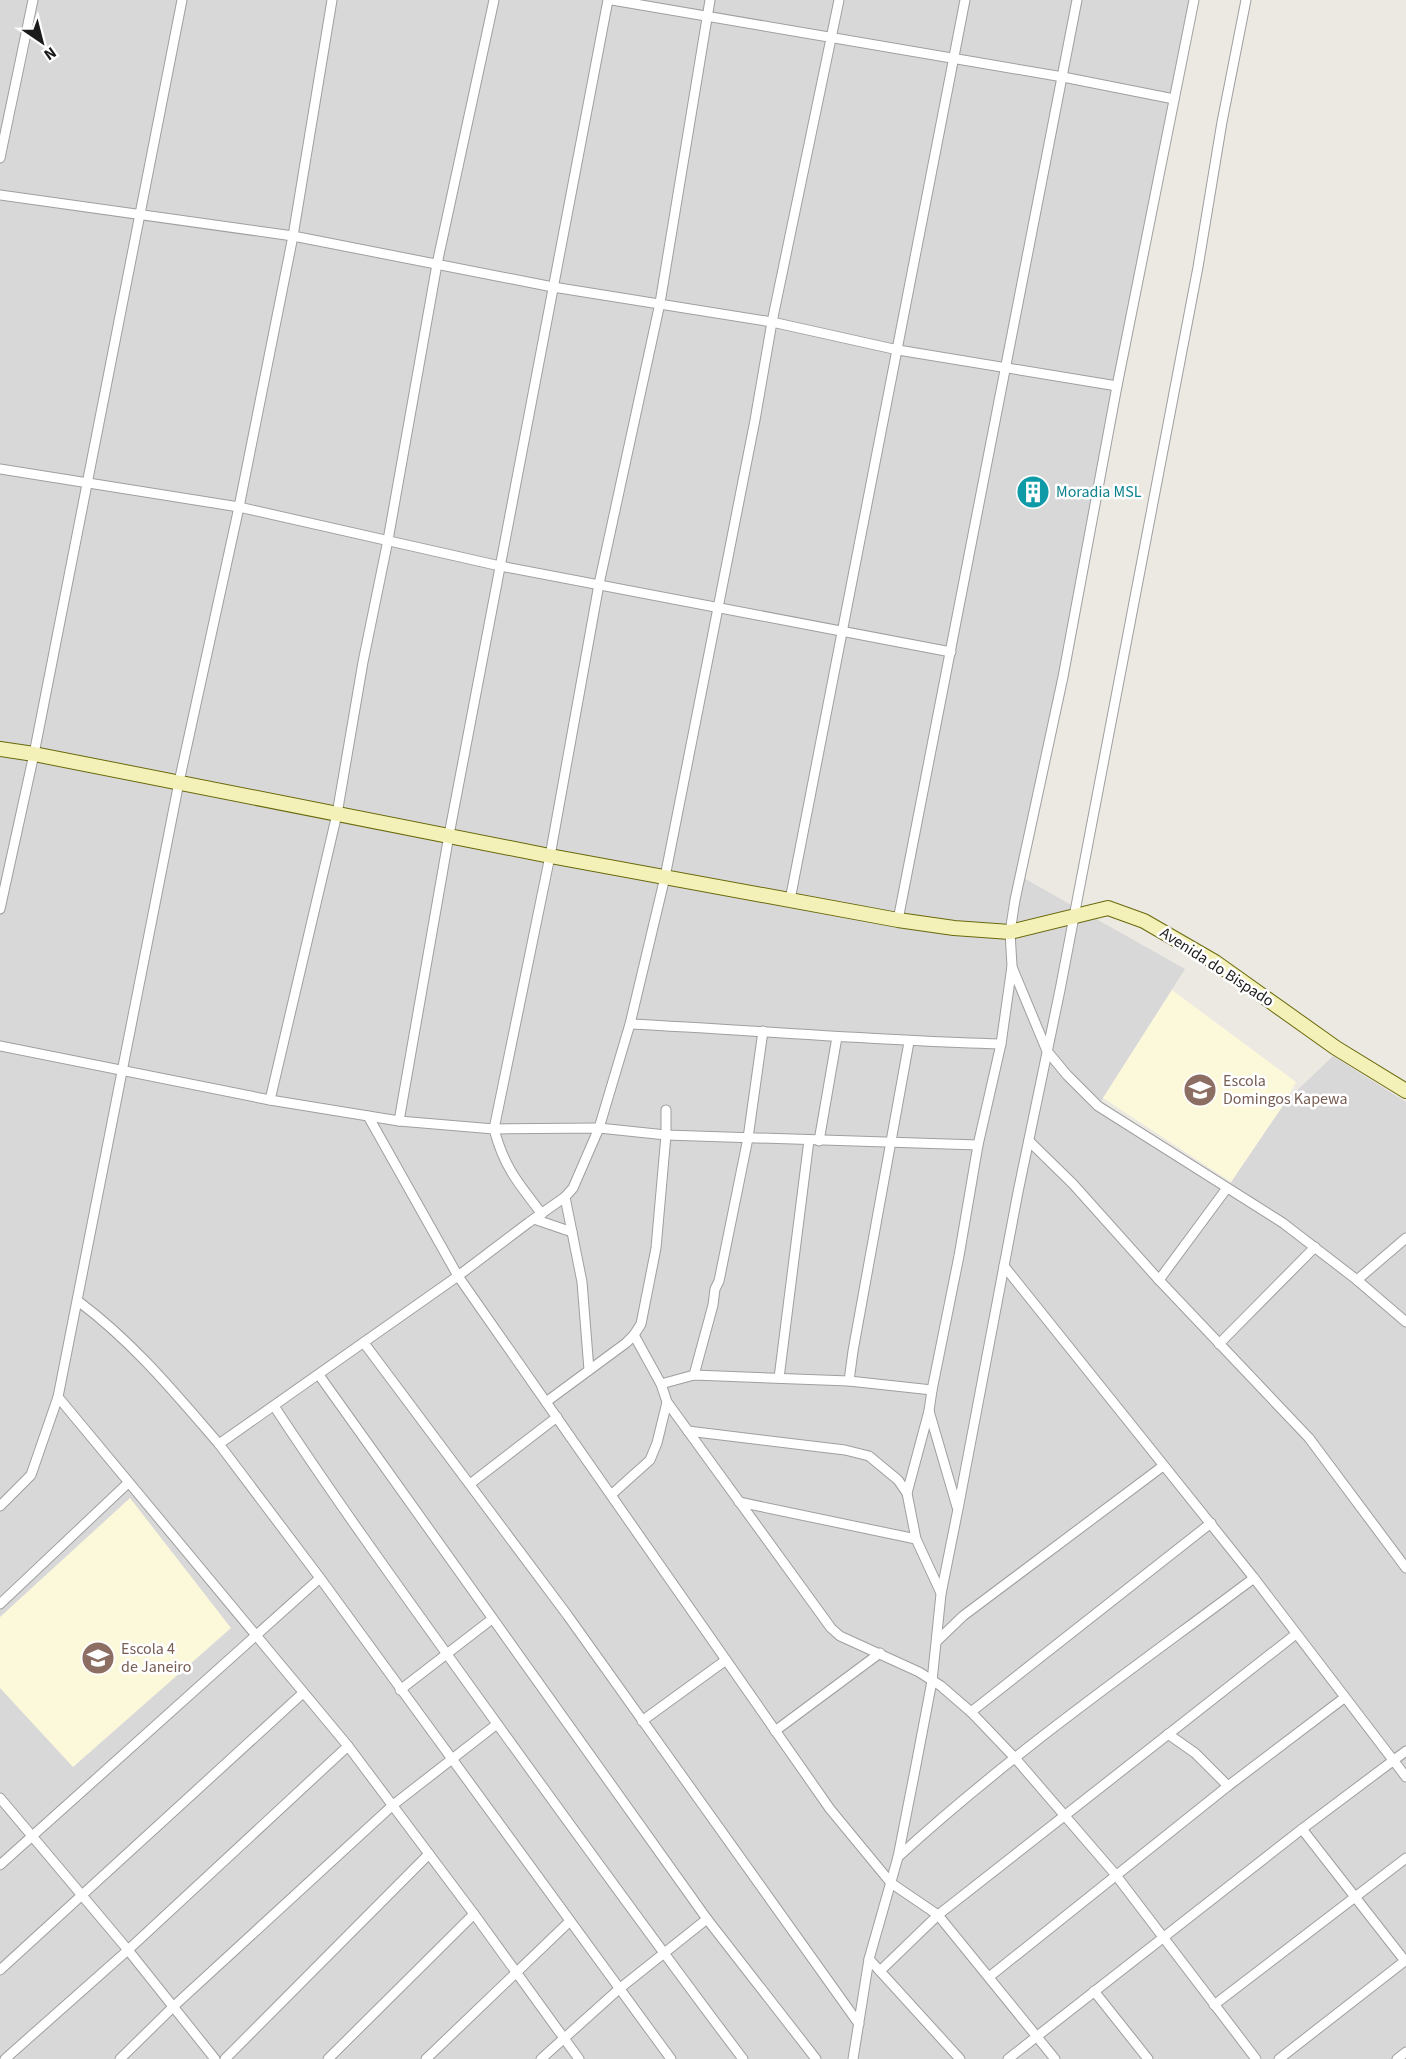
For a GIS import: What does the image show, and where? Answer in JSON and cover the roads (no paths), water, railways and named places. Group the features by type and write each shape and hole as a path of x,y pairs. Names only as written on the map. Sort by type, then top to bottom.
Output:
{"main road":[{"name":"Avenida do Bispado","path":"0,749 550,856 898,920 954,928 1010,932 1108,909 1144,921 1215,962 1336,1048 1406,1091"}],"street":[{"path":"0,158 33,0"},
{"path":"0,909 34,754 182,0"},
{"path":"0,1506 31,1475 58,1397 178,782 239,507 293,236 332,0"},
{"path":"270,1100 337,814 437,264 494,0"},
{"path":"399,1121 449,835 608,0"},
{"path":"612,0 1064,76 1174,99"},
{"path":"572,1232 538,1216 500,1154 494,1130 550,856 599,584 660,303 710,0"},
{"path":"219,1444 458,1276 565,1197 573,1188 599,1128 630,1024 665,877 772,322 839,0"},
{"path":"790,900 965,0"},
{"path":"898,920 1077,0"},
{"path":"907,1493 929,1411 978,1145 1001,1044 1012,966 1010,932 1015,900 1063,676 1117,386 1194,0"},
{"path":"853,2059 869,1959 898,1857 932,1681 941,1594 1074,916 1198,267 1222,122 1246,0"},
{"path":"0,195 293,236 553,287 772,322 898,350 1117,386"},
{"path":"0,469 239,507 500,566 951,652"},
{"path":"1012,966 1047,1051 1067,1076 1098,1106 1283,1223 1357,1280 1406,1322"},
{"path":"630,1024 909,1042 1001,1044"},
{"path":"694,1375 713,1305 715,1288 719,1281 748,1138 763,1031"},
{"path":"779,1377 814,1140 837,1037"},
{"path":"849,1382 909,1042"},
{"path":"0,1046 270,1100 399,1121 494,1130 599,1128 666,1135 978,1145"},
{"path":"546,1402 634,1335 641,1324 656,1248 666,1135 666,1110"},
{"path":"368,1116 458,1276 830,1809 891,1883 938,1915 1055,2059"},
{"path":"1029,1141 1309,1438 1406,1568"},
{"path":"1159,1280 1227,1188"},
{"path":"565,1197 584,1298 590,1370"},
{"path":"1357,1280 1406,1238"},
{"path":"1219,1344 1314,1247"},
{"path":"1004,1266 1211,1523 1406,1777"},
{"path":"78,1301 109,1324 151,1365 219,1444 320,1578 671,2059"},
{"path":"634,1335 661,1384 667,1402 831,1628 840,1636 919,1672 970,1712 1015,1758 1115,1875 1256,2059"},
{"path":"364,1343 568,1616 859,2025"},
{"path":"319,1375 707,1919 816,2059"},
{"path":"661,1384 694,1375 779,1377 932,1390"},
{"path":"58,1397 348,1746 579,2059"},
{"path":"611,1495 650,1460 657,1443 667,1402"},
{"path":"274,1406 313,1465 497,1724 663,1954 743,2059"},
{"path":"929,1411 958,1509"},
{"path":"470,1484 557,1417"},
{"path":"688,1431 845,1450 869,1456 898,1480 907,1493 916,1539 941,1594"},
{"path":"937,1641 963,1616 1163,1466"},
{"path":"0,1604 128,1483"},
{"path":"740,1502 916,1539"},
{"path":"970,1712 1211,1523"},
{"path":"0,1865 320,1578"},
{"path":"898,1857 1015,1758 1254,1578"},
{"path":"400,1690 492,1619"},
{"path":"880,1971 938,1915 1296,1634"},
{"path":"775,1731 880,1653"},
{"path":"642,1720 726,1660"},
{"path":"0,1970 303,1693"},
{"path":"989,1977 1228,1786 1344,1698"},
{"path":"120,2059 174,2006 393,1805 497,1724"},
{"path":"1168,1734 1195,1753 1228,1786"},
{"path":"5,2059 128,1950 348,1746"},
{"path":"1008,2059 1302,1829 1406,1751"},
{"path":"0,1798 33,1834 215,2059"},
{"path":"1279,2059 1406,1961 1302,1829"},
{"path":"225,2059 429,1854"},
{"path":"1214,2005 1406,1858"},
{"path":"328,2059 474,1914"},
{"path":"541,2059 619,1989 707,1919"},
{"path":"426,2059 570,1921"},
{"path":"869,1959 960,2059"},
{"path":"1094,1991 1148,2059"},
{"path":"1397,2059 1406,2052"}],"place":[{"name":"Moradia MSL","path":"1033,492"},
{"name":"Escola Domingos Kapewa","path":"1200,1090"},
{"name":"Escola 4 de Janeiro","path":"98,1658"}]}
